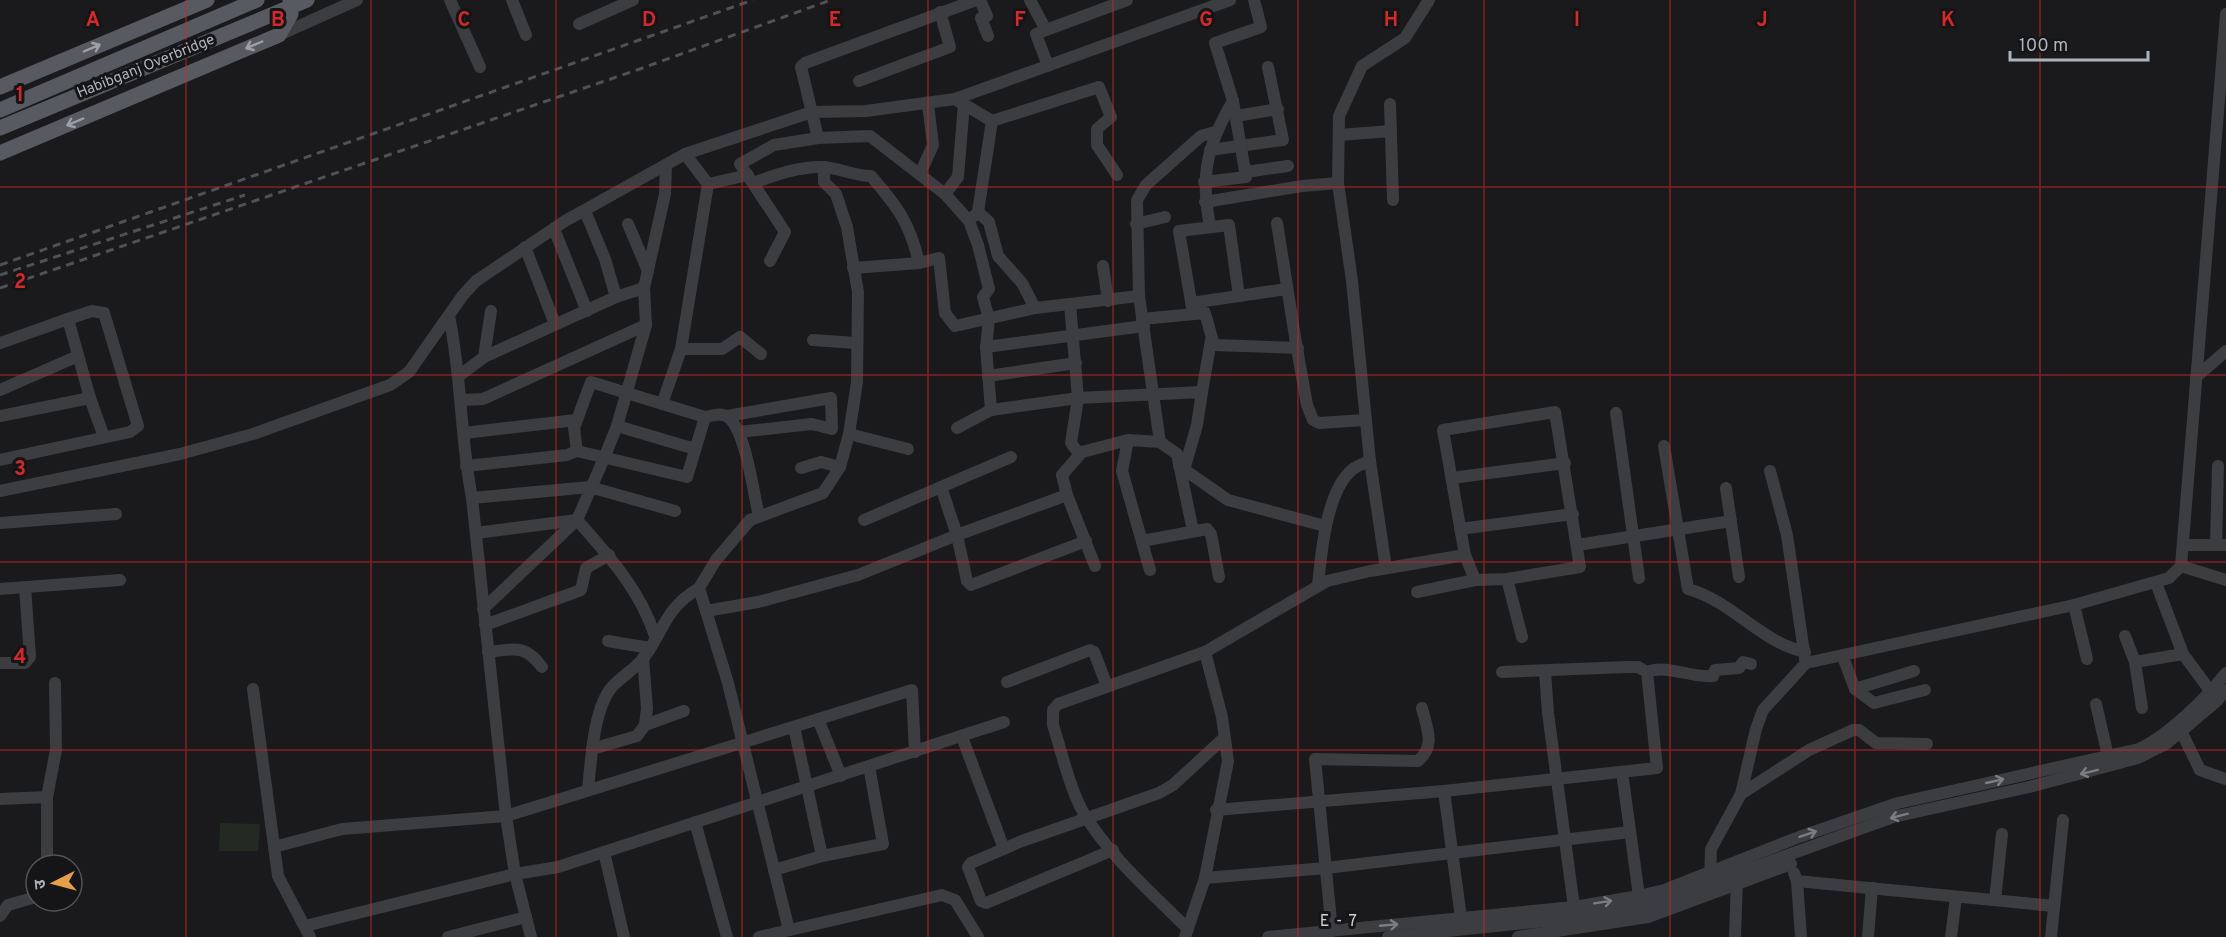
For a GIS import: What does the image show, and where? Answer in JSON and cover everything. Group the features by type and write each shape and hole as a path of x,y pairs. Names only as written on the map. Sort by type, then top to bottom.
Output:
{"main road":[{"path":"0,87 207,0"},
{"name":"Habibganj Overbridge","path":"0,110 257,0"},
{"name":"Habibganj Overbridge","path":"0,128 148,67 291,3 307,0"},
{"path":"0,153 279,35 287,23 291,3"}],"street":[{"path":"170,15 194,0"},
{"path":"279,35 357,0"},
{"path":"450,0 480,67"},
{"path":"512,0 526,35"},
{"path":"579,24 633,0"},
{"path":"818,138 801,67 805,63 978,0 987,16 981,18 988,36"},
{"path":"1030,0 1046,30"},
{"path":"1048,66 1036,34 1127,0"},
{"path":"0,491 158,460 253,434 390,385 409,372 463,295 476,281 585,210 685,154 812,112 866,111 960,101 1048,66 1230,0"},
{"path":"1204,182 1246,177 1233,101 1215,43 1261,27 1254,0"},
{"path":"1386,568 1370,461 1352,282 1338,183 1339,116 1362,66 1405,38 1429,0"},
{"path":"859,81 950,47 940,12"},
{"path":"1664,446 1688,589 1701,592 1725,606 1762,634 1805,658 1843,657 2074,605 2156,583 2173,576 2181,566 2185,545 2196,377 2226,14"},
{"path":"1210,150 1283,140 1268,67"},
{"path":"960,101 992,121 1099,87 1111,117 1097,129 1097,145 1117,175"},
{"path":"945,194 958,177 960,101"},
{"path":"1210,226 1204,182 1215,132 1233,101"},
{"path":"920,174 933,145 928,104"},
{"path":"1390,104 1393,200"},
{"path":"1236,116 1278,109"},
{"path":"969,221 978,212 992,121"},
{"path":"1339,135 1391,131"},
{"path":"1160,442 1139,296 1137,200 1146,185 1201,136 1215,132"},
{"path":"770,261 786,232 740,164 774,145 818,138 870,136 945,194 969,221 978,245 989,289 984,297 989,319 986,347 991,410"},
{"path":"662,404 681,349 708,184 685,154"},
{"path":"483,609 577,520 605,456 617,426 646,325 644,288 665,194 666,165"},
{"path":"1245,172 1288,166"},
{"path":"708,184 824,167 858,176 871,176 899,208 912,234 918,263"},
{"path":"588,790 592,749 606,698 613,687 647,653 681,599 699,588 716,560 750,520 823,493 840,466 850,433 857,382 858,292 847,227 836,194 824,182 824,167"},
{"path":"1205,202 1302,186 1338,183"},
{"path":"585,210 605,259 616,297"},
{"path":"978,212 989,222 998,256 1022,283 1035,308"},
{"path":"1136,224 1165,217"},
{"path":"1277,223 1307,405 1313,420 1319,423 1365,420"},
{"path":"628,224 648,271"},
{"path":"1192,308 1179,231 1229,225 1239,296"},
{"path":"554,229 587,311"},
{"path":"525,247 555,324"},
{"path":"853,268 918,263 939,258 945,313 955,326 1035,308 1139,296"},
{"path":"1103,266 1108,301"},
{"path":"459,376 484,357 616,297 644,288"},
{"path":"986,347 1143,323 1239,296 1287,289"},
{"path":"1070,304 1078,398 1071,442 1077,451 1082,452 1128,440 1160,442 1177,454 1182,468 1193,531"},
{"path":"1192,308 1205,313 1214,345 1298,348"},
{"path":"0,343 92,311 105,313 138,426 130,432 0,460"},
{"path":"484,357 491,311"},
{"path":"449,316 462,400 466,466 472,498 506,816 515,874 531,937"},
{"path":"68,319 90,398 105,437"},
{"path":"462,400 483,399 646,325"},
{"path":"681,349 722,350 740,337 761,354"},
{"path":"813,340 856,343"},
{"path":"1182,468 1197,425 1211,340"},
{"path":"2196,377 2226,351"},
{"path":"0,390 78,356"},
{"path":"988,376 1076,363"},
{"path":"577,451 574,428 591,382 705,417 720,414 727,416 831,398 832,429"},
{"path":"957,428 991,410 1078,398 1202,392"},
{"path":"0,416 90,398"},
{"path":"1417,592 1475,580 1507,579 1580,567 1555,412 1443,430 1465,555 1475,580"},
{"path":"1616,413 1639,578"},
{"path":"727,416 739,432 759,516"},
{"path":"466,466 567,455 577,451 687,477 705,417"},
{"path":"464,433 576,420"},
{"path":"739,432 812,424 908,449"},
{"path":"617,426 695,448"},
{"path":"1128,440 1122,471 1150,570"},
{"path":"1082,452 1062,475 1067,495 1095,566"},
{"path":"864,520 1011,457"},
{"path":"1318,586 1325,526 1340,489 1352,470 1370,461"},
{"path":"801,468 821,462 840,466"},
{"path":"1452,478 1565,463"},
{"path":"2185,545 2221,545 2218,466"},
{"path":"1182,468 1228,500 1325,526"},
{"path":"1709,879 1711,849 1741,794 1756,729 1763,710 1805,658 1787,535 1770,471"},
{"path":"472,498 590,487 675,511"},
{"path":"941,487 957,535 967,581 971,585 1086,541"},
{"path":"1726,488 1739,577"},
{"path":"706,610 758,602 858,575 957,535 1067,495"},
{"path":"0,523 116,514"},
{"path":"1460,529 1573,514"},
{"path":"476,533 577,520"},
{"path":"577,520 609,555 639,597 656,636"},
{"path":"1577,545 1731,521"},
{"path":"1142,541 1193,531 1210,531 1219,577"},
{"path":"485,624 581,590 586,568 609,555"},
{"path":"1205,652 1222,717 1228,761 1226,777 1216,810 1205,878 1186,933 1088,818 1071,783 1051,715 1059,704 1205,652 1334,579 1465,555"},
{"path":"2181,566 2226,580"},
{"path":"1507,579 1522,637"},
{"path":"0,589 120,580"},
{"path":"2156,583 2183,654 2211,692"},
{"path":"0,663 25,663 30,657 25,587"},
{"path":"699,588 789,930"},
{"path":"2074,605 2087,660"},
{"path":"2125,636 2134,662 2142,708"},
{"path":"608,641 647,653"},
{"path":"488,652 522,650 535,658 542,667"},
{"path":"1007,682 1090,650 1094,652 1107,686"},
{"path":"645,725 647,653"},
{"path":"2134,662 2183,654"},
{"path":"1843,657 1856,689 1874,703 1925,690"},
{"path":"1647,672 1659,667 1686,675 1713,676 1715,670 1739,668 1743,662 1751,664"},
{"path":"1502,672 1638,667 1647,672"},
{"path":"1856,689 1914,671"},
{"path":"1545,672 1574,907"},
{"path":"1216,810 1444,791 1657,768 1647,672"},
{"path":"1524,928 1629,910 1709,879 1783,843 1898,803 2108,756 2147,745 2211,692 2226,673"},
{"path":"47,853 47,797 56,750 55,683"},
{"path":"253,689 278,876 307,932 515,874 558,867 1004,722"},
{"path":"274,847 342,829 506,816 912,690 915,752"},
{"path":"1268,937 1332,931 1524,928 1648,917 1789,860 1837,835 1893,817 2130,761 2151,753 2181,731 2226,690"},
{"path":"2096,705 2108,756"},
{"path":"1332,931 1315,759 1418,760 1425,754 1430,739 1422,708"},
{"path":"592,749 637,735 645,725 684,711"},
{"path":"818,720 841,776"},
{"path":"794,727 809,787 822,856"},
{"path":"1741,794 1809,750 1853,730 1859,730 1876,743 1927,744"},
{"path":"2181,731 2200,770 2226,779"},
{"path":"962,737 1004,849"},
{"path":"1113,850 983,902 969,865 1004,849 1160,793 1173,785 1224,738"},
{"path":"774,870 822,856 883,844 869,766"},
{"path":"1622,772 1639,896"},
{"path":"1444,791 1463,929"},
{"path":"0,799 47,797"},
{"path":"2051,937 2063,820"},
{"path":"695,822 727,937"},
{"path":"1205,878 1326,868 1630,832"},
{"path":"1995,900 2002,834"},
{"path":"1783,843 1797,880 1801,937"},
{"path":"604,852 624,937"},
{"path":"1524,928 1574,907 1639,896 1709,879 1737,880"},
{"path":"1735,937 1737,880"},
{"path":"1797,880 2054,906"},
{"path":"1868,937 1872,888"},
{"path":"759,937 942,895 955,900 978,937"},
{"path":"1951,937 1956,897"},
{"path":"0,916 8,905 24,900"},
{"path":"448,937 526,917"},
{"path":"1388,937 1463,929"}],"shaded area":[{"path":"220,823 260,824 258,851 219,851"}],"railway":[{"path":"0,265 753,0"},
{"path":"0,288 637,70 831,0"},
{"path":"0,275 245,195"}],"district":[{"name":"E - 7","path":"1339,922"}]}
